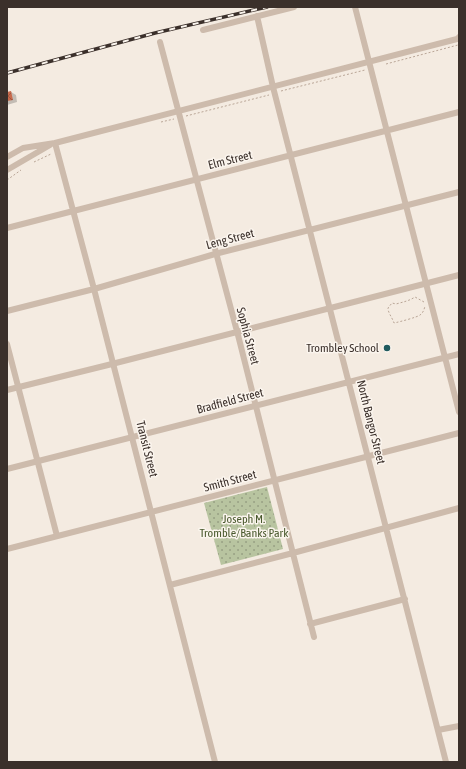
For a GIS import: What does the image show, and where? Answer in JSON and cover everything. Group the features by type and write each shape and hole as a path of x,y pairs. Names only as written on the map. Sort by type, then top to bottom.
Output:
{"street":[{"path":"202,30 294,7"},
{"path":"355,7 459,412"},
{"name":"North Bangor Street","path":"257,16 274,90 331,307 446,762"},
{"path":"7,157 23,148 55,143 178,111 274,90 458,41"},
{"name":"Sophia Street","path":"160,42 181,118 254,406 294,553 314,637"},
{"name":"Elm Street","path":"7,228 459,112"},
{"path":"7,170 55,143"},
{"name":"Transit Street","path":"55,143 133,438 215,762"},
{"name":"Leng Street","path":"7,311 94,289 215,254 459,192"},
{"path":"7,390 459,275"},
{"path":"7,344 57,536"},
{"name":"Bradfield Street","path":"7,469 459,354"},
{"name":"Smith Street","path":"7,549 459,434"},
{"path":"170,585 459,508"},
{"path":"310,624 405,599"},
{"path":"438,730 459,726"}],"path":[{"path":"384,65 458,41"},
{"path":"160,123 274,90 370,65"},
{"path":"29,164 58,151"},
{"path":"7,180 23,168"},
{"path":"424,302 415,297 408,302 402,301 396,304 392,302 388,308 388,311 392,315 394,323 419,316 422,314 425,306"}],"green space":[{"name":"Joseph M. Tromble/Banks Park","path":"267,487 283,549 221,565 204,503"},
{"path":"250,509 256,534 240,537 235,512"}],"building":[{"path":"11,91 13,100 7,101 7,92"}],"railway":[{"path":"7,73 155,33 267,7"}],"place":[{"name":"Trombley School","path":"387,348"}]}
